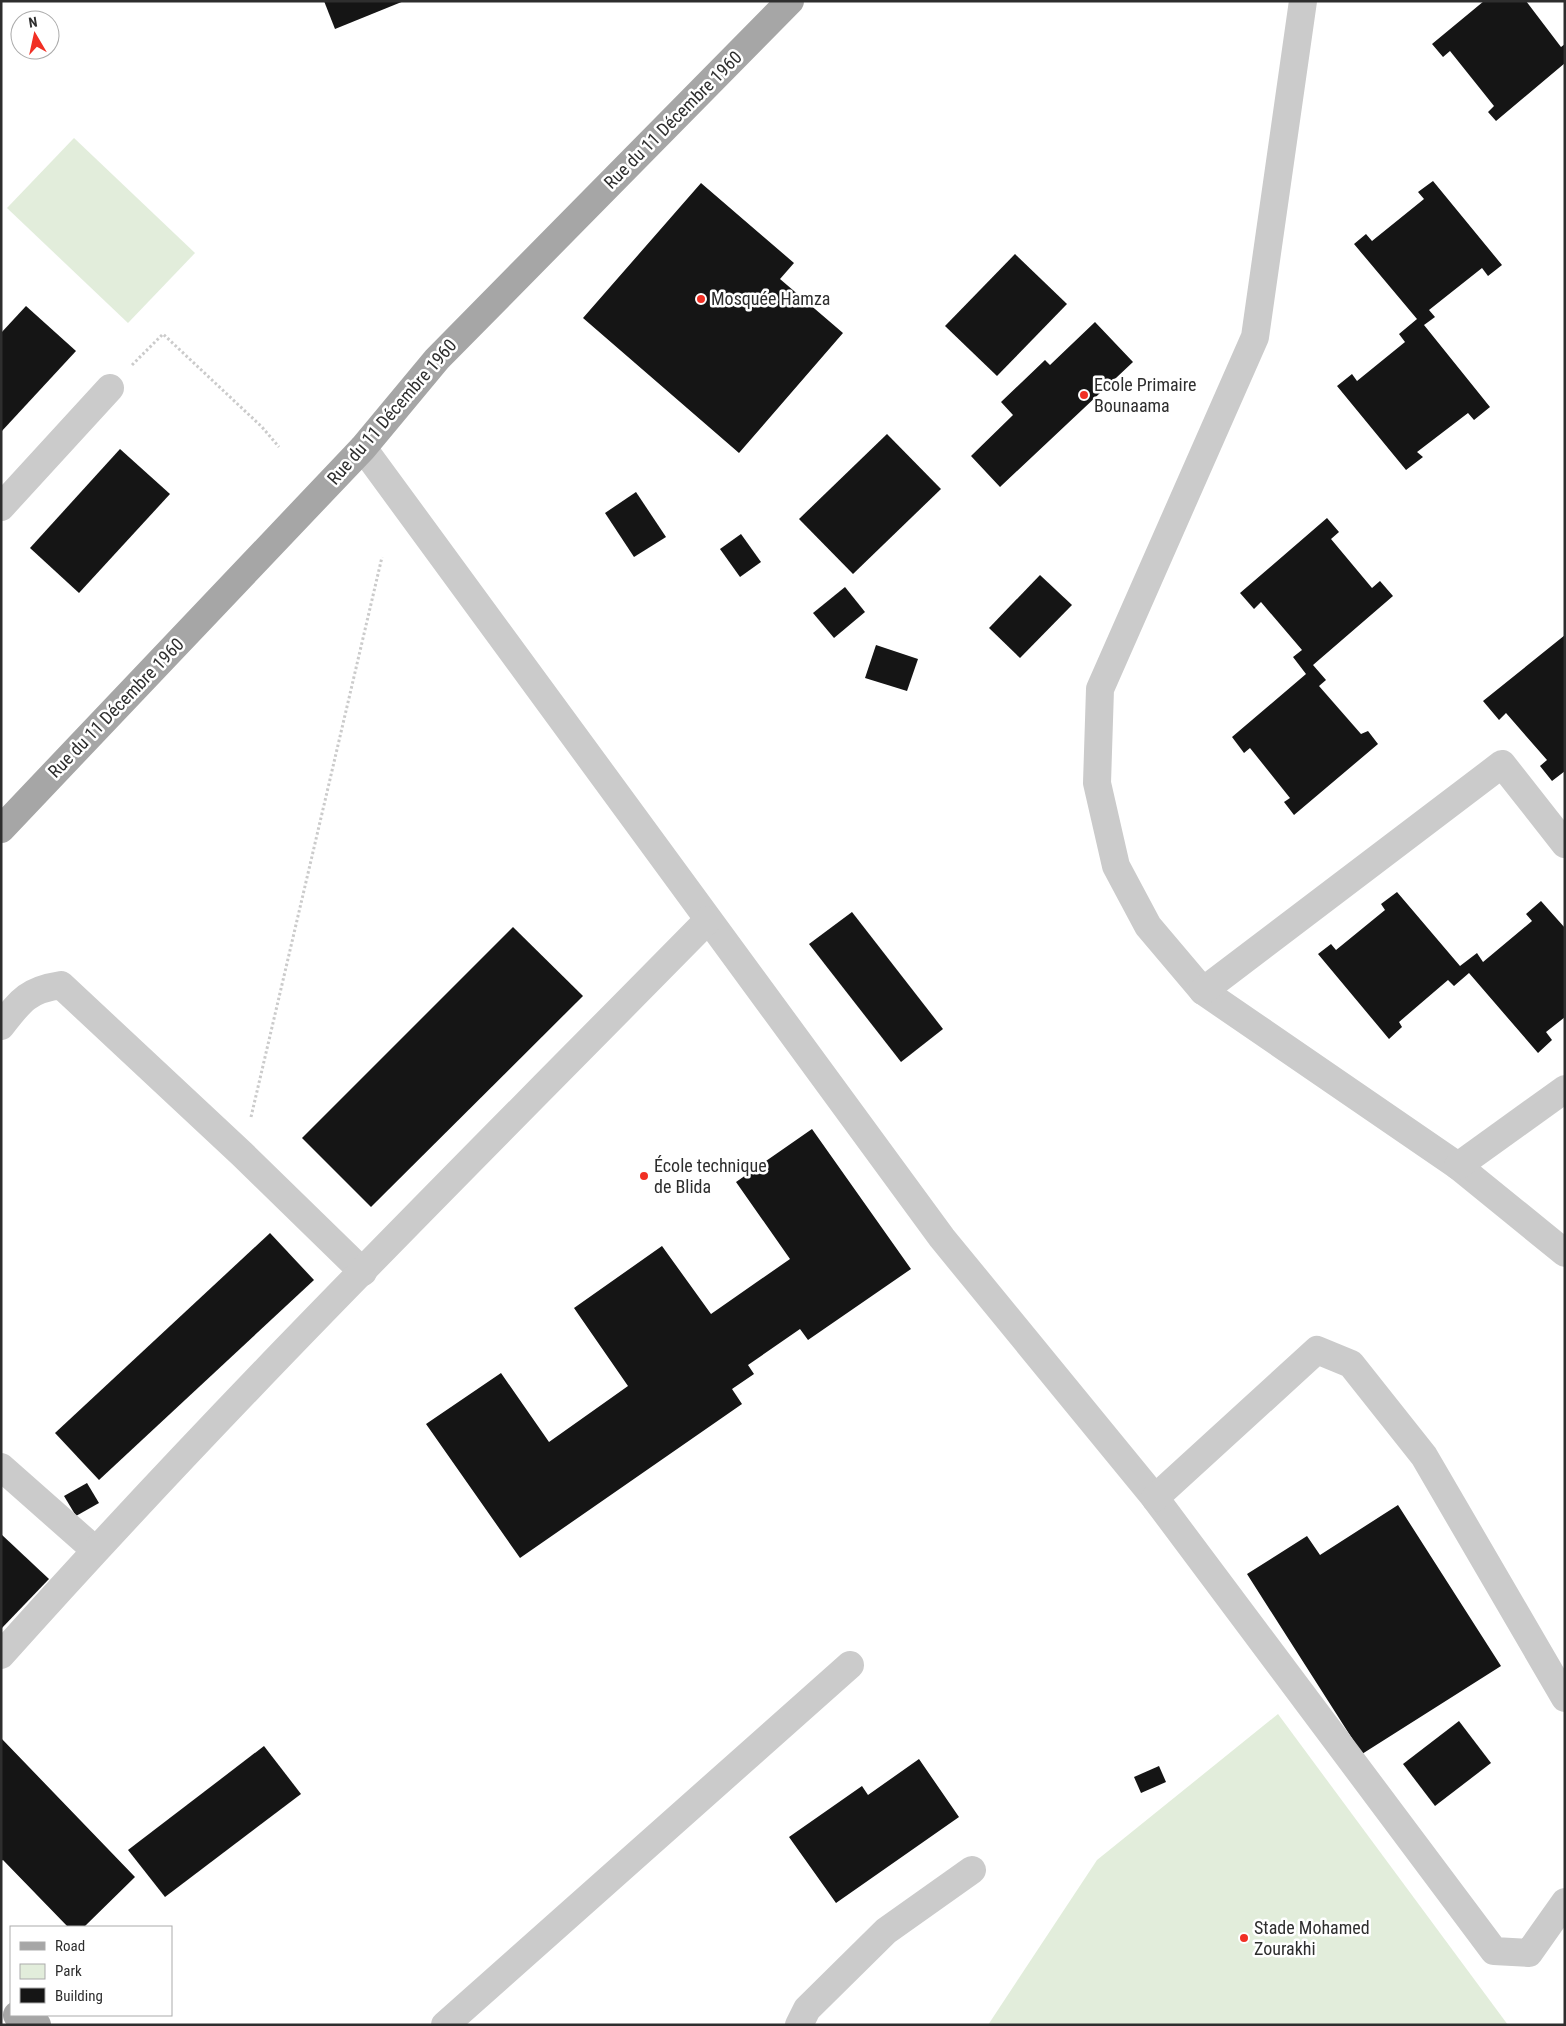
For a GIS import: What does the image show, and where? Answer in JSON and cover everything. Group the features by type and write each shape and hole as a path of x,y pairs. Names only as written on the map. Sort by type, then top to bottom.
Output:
{"main road":[{"name":"Rue du 11 Décembre 1960","path":"1,829 363,448 437,359 790,1"},
{"path":"19,2016 37,2025"}],"street":[{"path":"1304,1 1255,337 1100,689 1097,783 1116,866 1148,926 1203,991 1458,1166 1565,1252"},
{"path":"1,507 110,388"},
{"path":"363,448 942,1238 1155,1498 1494,1951 1529,1953 1565,1902"},
{"path":"1203,991 1502,764 1565,844"},
{"path":"1,1655 95,1550 363,1272 708,920"},
{"path":"1,1026 19,1002 42,988 61,985 242,1154 363,1272"},
{"path":"1458,1166 1565,1089"},
{"path":"1155,1498 1317,1350 1351,1364 1424,1456 1565,1698"},
{"path":"1,1467 95,1550"},
{"path":"445,2025 850,1664"},
{"path":"799,2025 807,2009 886,1931 972,1870"}],"path":[{"path":"110,388 162,334 262,427 279,447"},
{"path":"242,1154 382,557"}],"green space":[{"path":"74,138 195,253 128,323 7,208"},
{"name":"Stade Mohamed Zourakhi","path":"1278,1714 1508,2025 988,2025 1097,1860"}],"building":[{"path":"324,1 404,1 335,29"},
{"path":"1484,1 1526,1 1561,47 1565,44 1565,63 1496,121 1488,112 1494,106 1450,51 1443,57 1432,44"},
{"path":"1433,181 1502,265 1488,276 1482,268 1429,310 1435,317 1424,325 1490,407 1474,420 1468,413 1417,452 1423,457 1406,470 1337,386 1352,374 1357,381 1405,342 1399,334 1417,319 1354,244 1366,234 1372,241 1424,199 1418,192"},
{"name":"Mosquée Hamza","path":"701,183 794,263 780,279 843,333 739,453 583,318"},
{"path":"1015,254 1067,304 997,376 945,326"},
{"path":"26,306 76,351 1,432 1,333"},
{"path":"1095,322 1133,362 1000,487 971,456 1013,415 1001,402 1045,360 1050,365"},
{"path":"887,434 941,489 853,574 799,519"},
{"path":"120,449 170,494 79,593 30,548"},
{"path":"636,492 666,537 634,557 605,513"},
{"path":"1327,518 1339,532 1331,539 1372,588 1380,581 1393,596 1313,665 1326,680 1319,686 1361,734 1368,731 1378,744 1294,815 1284,802 1290,798 1250,748 1244,753 1232,737 1306,674 1293,657 1302,650 1261,602 1254,609 1240,593"},
{"path":"741,534 761,562 740,577 720,549"},
{"path":"1040,575 1072,605 1020,658 989,628"},
{"path":"845,587 865,612 834,638 813,613"},
{"path":"1565,635 1565,771 1552,781 1540,766 1547,760 1506,713 1499,720 1483,701"},
{"path":"876,645 918,659 907,691 865,678"},
{"path":"1397,892 1460,966 1477,953 1483,962 1532,921 1526,914 1541,901 1565,928 1565,1017 1546,1032 1552,1040 1538,1053 1469,973 1454,986 1448,980 1399,1022 1402,1027 1389,1039 1318,954 1331,944 1336,950 1385,910 1381,904"},
{"path":"852,912 943,1029 901,1062 809,944"},
{"path":"513,927 583,996 371,1207 302,1138"},
{"path":"812,1129 911,1269 808,1340 800,1329 748,1365 754,1374 732,1389 742,1404 520,1558 426,1424 501,1373 549,1442 628,1386 574,1308 662,1246 711,1314 790,1259 736,1182"},
{"path":"270,1233 314,1280 99,1480 55,1433"},
{"path":"87,1483 99,1503 76,1516 64,1496"},
{"path":"1398,1505 1501,1666 1362,1754 1247,1574 1307,1536 1320,1555"},
{"path":"1,1534 49,1579 1,1629"},
{"path":"1459,1721 1491,1763 1435,1806 1403,1764"},
{"path":"1,1738 135,1877 85,1926 67,1926 3,1860 1,1861"},
{"path":"264,1746 301,1794 165,1897 128,1850"},
{"path":"919,1759 959,1817 836,1903 789,1837 862,1786 868,1795"},
{"path":"1159,1766 1166,1782 1141,1793 1134,1777"}],"place":[{"name":"Mosquée Hamza","path":"701,299"},
{"name":"Ecole Primaire Bounaama","path":"1084,395"},
{"name":"École technique de Blida","path":"644,1176"},
{"name":"Stade Mohamed Zourakhi","path":"1244,1938"}]}
